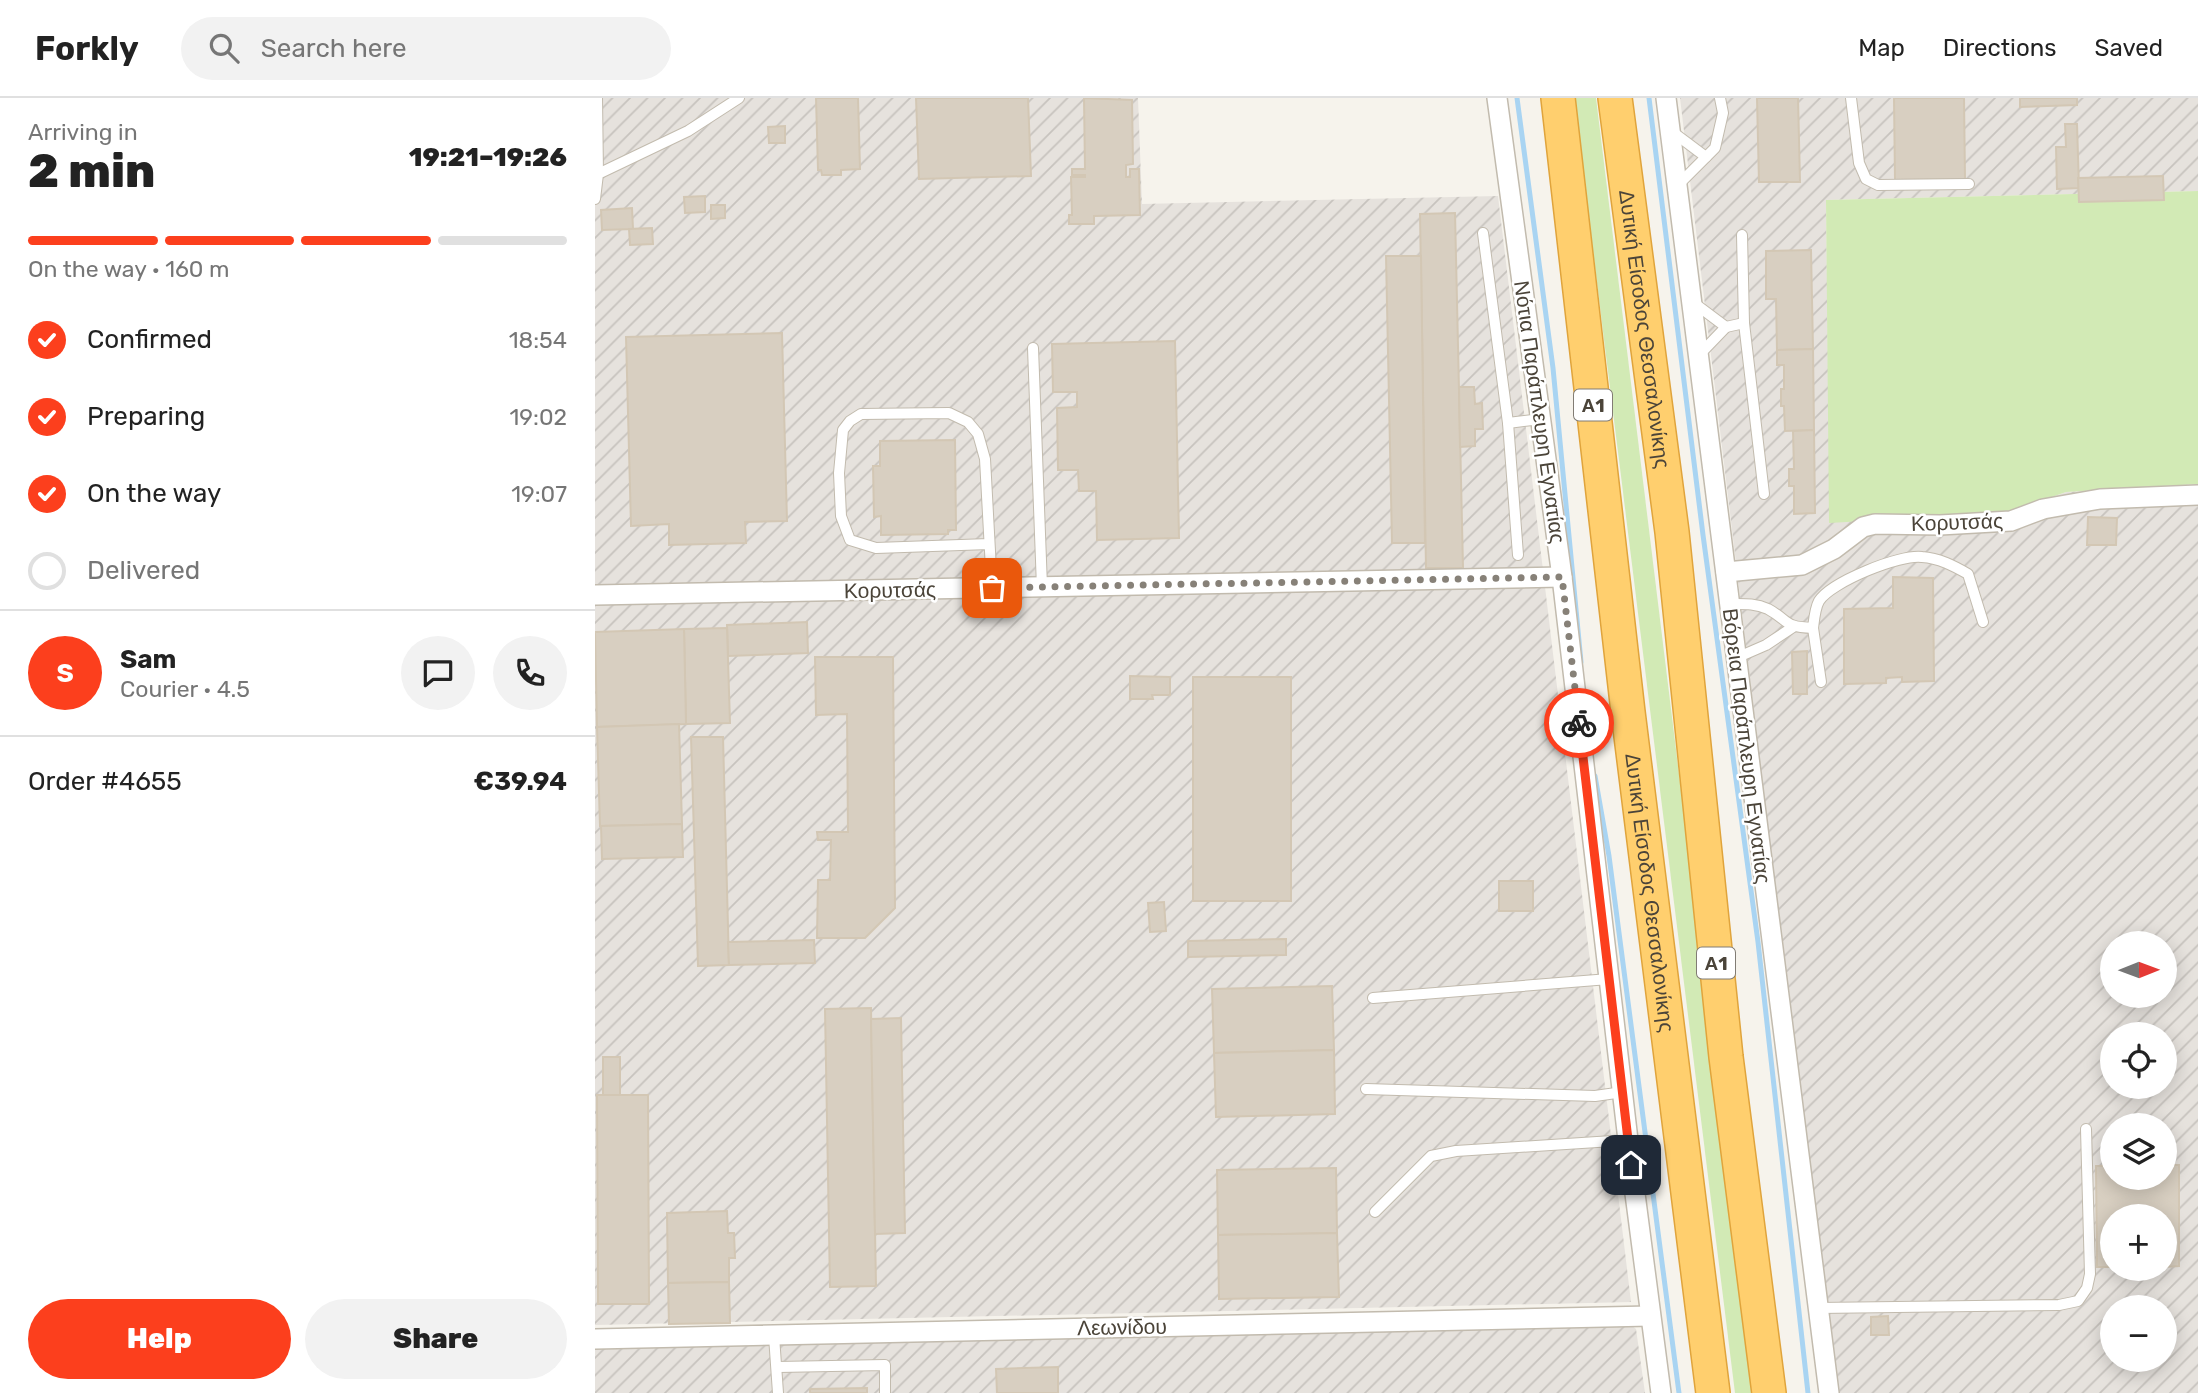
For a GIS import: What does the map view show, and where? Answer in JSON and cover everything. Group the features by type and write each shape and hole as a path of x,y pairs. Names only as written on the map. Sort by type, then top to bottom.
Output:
{"highway":[{"name":"Δυτική Είσοδος Θεσσαλονίκης","path":"1558,98 1628,712 1713,1393"},
{"name":"Δυτική Είσοδος Θεσσαλονίκης","path":"1615,98 1672,532 1726,1057 1769,1393"}],"street":[{"name":"Νότια Παράπλευρη Εγνατίας","path":"1497,98 1562,577 1628,1140 1661,1393"},
{"name":"Βόρεια Παράπλευρη Εγνατίας","path":"1666,98 1829,1393"},
{"name":"Κορυτσάς","path":"1725,572 1802,565 1834,549 1863,527 1875,524 1940,525 2011,521 2043,509 2100,499 2198,495"},
{"name":"Κορυτσάς","path":"595,596 1562,577"},
{"name":"Λεωνίδου","path":"595,1339 1650,1316"}],"lane":[{"path":"595,200 598,174 597,98"},
{"path":"598,174 688,131 739,98"},
{"path":"1677,186 1715,148 1723,113 1720,98"},
{"path":"1851,98 1859,163 1866,178 1878,185 1969,184"},
{"path":"1670,130 1706,158"},
{"path":"1483,233 1508,423 1518,555"},
{"path":"1742,234 1744,323 1764,494"},
{"path":"1691,302 1726,327"},
{"path":"1699,356 1726,327 1744,323"},
{"path":"1033,348 1042,587"},
{"path":"989,544 876,548 850,540 841,516 839,473 843,430 850,421 861,414 949,413 968,422 978,435 985,459 992,588"},
{"path":"1508,423 1541,419"},
{"path":"2174,497 2198,501"},
{"path":"1821,682 1813,628 1818,602 1832,588 1890,561 1920,556 1950,564 1968,574 1983,622"},
{"path":"1729,604 1750,603 1768,609 1793,627 1813,628"},
{"path":"1736,657 1766,645 1793,627"},
{"path":"1373,998 1609,979"},
{"path":"1366,1089 1595,1096 1623,1092"},
{"path":"1818,1308 2059,1305 2078,1301 2087,1288 2090,1274 2086,1129"},
{"path":"1375,1212 1431,1156 1456,1151 1628,1140"},
{"path":"774,1336 778,1393"},
{"path":"778,1367 885,1365 885,1393"}],"shaded area":[{"path":"595,98 1138,98 1142,204 1498,196 1631,1302 595,1325"},
{"path":"1680,98 2198,98 2198,191 1826,200 1830,522 2007,513 2066,492 2198,484 2198,1393 1836,1393"},
{"path":"1631,1325 1636,1329 1645,1393 595,1393 595,1347"}],"green space":[{"path":"1574,98 1596,98 1755,1393 1735,1393"},
{"path":"2198,191 2198,484 2066,492 2007,513 1829,523 1826,200"}],"building":[{"path":"816,98 858,98 860,169 841,170 841,175 822,175 821,170 818,170"},
{"path":"916,98 1028,98 1031,176 919,179"},
{"path":"1084,98 1132,100 1133,164 1126,165 1126,177 1130,177 1130,169 1139,169 1140,215 1094,216 1094,224 1069,224 1069,215 1072,215 1071,177 1085,177 1072,175 1072,169 1085,169"},
{"path":"1757,98 1798,98 1800,182 1759,182"},
{"path":"1894,98 1964,98 1965,179 1895,180"},
{"path":"2020,98 2077,98 2077,105 2020,107"},
{"path":"2065,124 2077,124 2079,188 2057,189 2056,147 2066,147"},
{"path":"785,126 785,143 769,143 768,127"},
{"path":"2163,176 2164,200 2079,202 2078,178"},
{"path":"705,196 705,212 685,213 684,197"},
{"path":"711,205 725,205 725,218 711,219"},
{"path":"632,208 633,229 602,230 601,210"},
{"path":"1455,213 1463,568 1426,568 1420,214"},
{"path":"652,228 653,244 630,245 629,229"},
{"path":"1811,250 1813,349 1777,350 1776,299 1766,299 1766,251"},
{"path":"1386,256 1421,256 1425,543 1392,543"},
{"path":"782,333 787,521 745,522 746,543 669,545 669,524 631,526 626,337"},
{"path":"1175,341 1179,538 1097,540 1096,491 1079,491 1078,470 1058,470 1057,408 1077,407 1077,392 1053,392 1052,344"},
{"path":"1813,349 1814,430 1785,431 1784,406 1781,406 1784,365 1777,365 1777,350"},
{"path":"1459,387 1474,387 1475,404 1482,403 1483,429 1475,429 1475,446 1460,447"},
{"path":"1814,430 1815,513 1794,514 1794,486 1789,486 1789,469 1794,469 1793,431"},
{"path":"955,440 956,530 948,530 948,534 881,535 881,516 874,517 873,466 880,466 880,441"},
{"path":"2088,517 2117,518 2116,545 2087,545"},
{"path":"1893,577 1933,578 1934,681 1902,682 1902,677 1886,678 1886,683 1844,684 1844,609 1893,608"},
{"path":"807,622 808,653 728,656 727,625"},
{"path":"727,628 730,723 686,724 684,629"},
{"path":"684,629 686,724 597,727 595,632"},
{"path":"1807,651 1807,694 1793,694 1792,652"},
{"path":"815,657 893,657 895,908 865,938 817,938 818,880 830,880 831,840 818,840 817,832 848,832 847,714 816,715"},
{"path":"1130,676 1170,677 1170,695 1152,695 1153,699 1130,699"},
{"path":"1193,677 1291,677 1291,901 1193,901"},
{"path":"679,724 682,824 600,826 597,727"},
{"path":"691,737 723,737 729,965 698,966"},
{"path":"682,824 683,857 602,859 601,826"},
{"path":"1499,881 1533,881 1533,911 1499,911"},
{"path":"1164,902 1166,931 1150,932 1148,903"},
{"path":"1286,939 1286,955 1188,957 1188,941"},
{"path":"814,940 815,963 729,965 728,942"},
{"path":"1332,986 1334,1050 1214,1053 1212,989"},
{"path":"871,1008 876,1286 830,1287 825,1009"},
{"path":"901,1018 905,1233 875,1234 871,1019"},
{"path":"1334,1050 1335,1114 1216,1117 1214,1053"},
{"path":"603,1057 620,1057 620,1095 603,1095"},
{"path":"597,1095 648,1095 649,1304 598,1304"},
{"path":"2179,1165 2179,1266 2177,1204 2100,1204 2100,1267 2097,1267 2096,1166 2100,1166 2100,1190 2177,1190"},
{"path":"1336,1168 1337,1233 1218,1235 1217,1170"},
{"path":"727,1211 728,1233 734,1233 735,1258 729,1258 729,1282 668,1283 667,1213"},
{"path":"1337,1233 1339,1297 1219,1299 1218,1235"},
{"path":"729,1282 730,1323 669,1324 668,1283"},
{"path":"1888,1316 1889,1335 1871,1335 1871,1317"},
{"path":"1058,1367 1058,1393 997,1393 996,1369"},
{"path":"867,1388 867,1393 810,1393 810,1389"}],"waterway":[{"path":"1517,98 1553,368 1581,662"},
{"path":"1649,98 1703,535 1758,942 1808,1393"},
{"path":"1595,776 1609,856 1679,1393"}],"way so far":[{"path":"992,588 1562,577 1579,723"}],"route":[{"path":"1579,723 1631,1165"}]}
